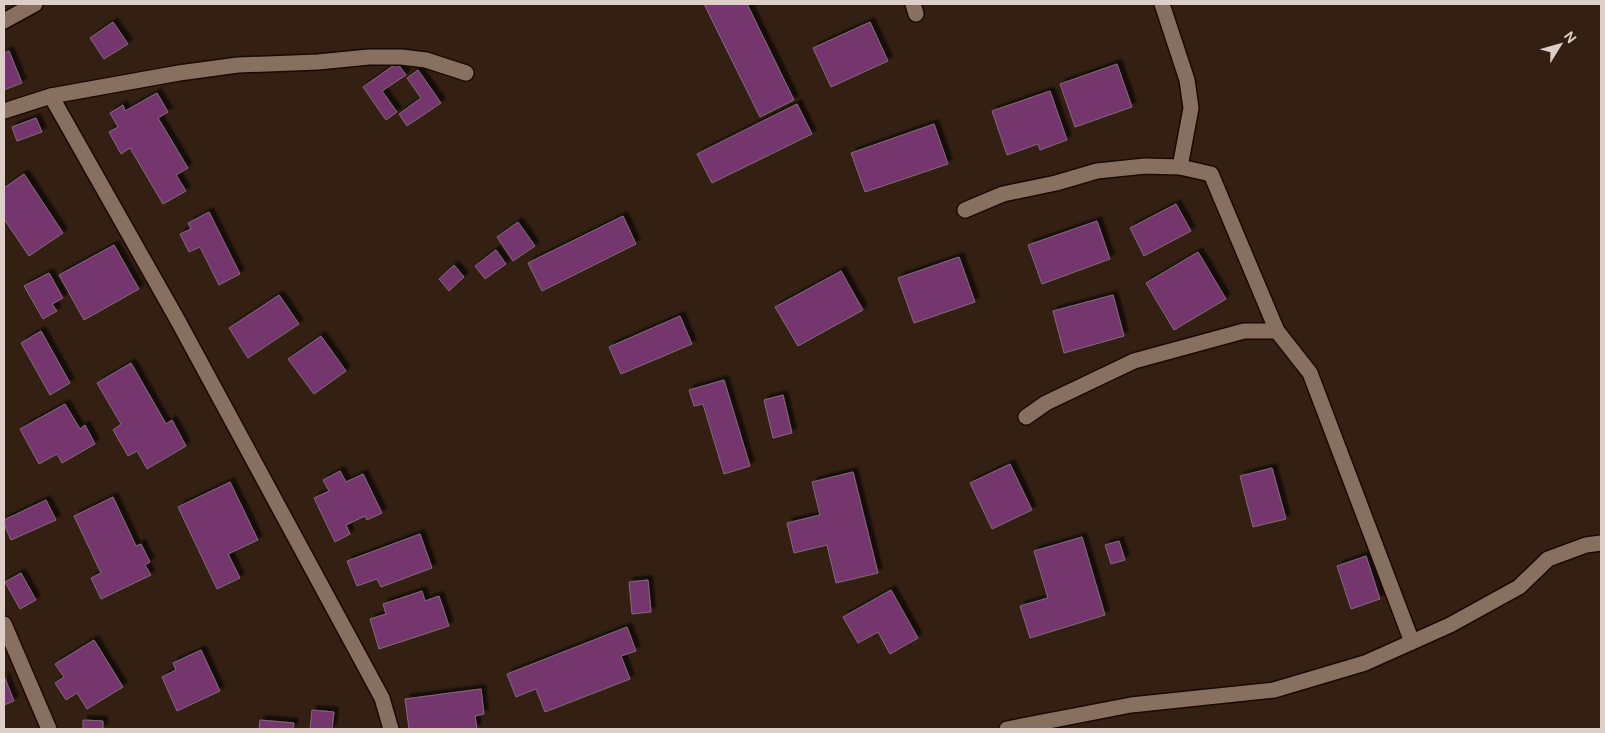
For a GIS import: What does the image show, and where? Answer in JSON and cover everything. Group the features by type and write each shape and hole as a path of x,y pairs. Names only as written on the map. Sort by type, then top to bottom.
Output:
{"street":[{"path":"4,20 35,4"},
{"path":"1162,4 1187,80 1191,108 1180,167"},
{"path":"4,111 51,96 179,73 238,65 318,62 369,57 400,57 426,60 466,73"},
{"path":"51,96 177,319 382,698 391,729"},
{"path":"965,210 1003,194 1056,183 1097,171 1146,166 1180,167 1211,174 1277,331 1310,373 1412,642"},
{"path":"1026,417 1046,404 1134,361 1244,331 1277,331"},
{"path":"1008,729 1131,705 1274,690 1365,663 1450,625 1519,587 1548,559 1586,544 1601,543"},
{"path":"4,624 49,729"}],"building":[{"path":"704,4 747,4 794,100 760,117"},
{"path":"113,22 128,44 104,59 90,38"},
{"path":"870,22 888,61 831,87 813,48"},
{"path":"9,51 22,83 4,90 4,53"},
{"path":"397,63 406,75 382,91 397,112 386,120 363,87"},
{"path":"1117,64 1132,107 1075,127 1060,84"},
{"path":"418,70 441,103 407,126 399,114 421,98 407,78"},
{"path":"1050,91 1067,140 1040,150 1038,144 1007,155 992,111"},
{"path":"157,93 168,112 158,118 188,168 176,175 186,191 163,204 130,148 121,154 109,132 118,127 110,113 123,105 125,111"},
{"path":"797,104 812,134 712,183 697,154"},
{"path":"36,118 42,132 17,141 12,127"},
{"path":"934,124 948,164 865,192 851,153"},
{"path":"24,174 63,233 29,256 4,219 4,188"},
{"path":"1176,204 1191,231 1144,256 1130,228"},
{"path":"209,212 240,274 219,285 200,247 189,252 180,234 191,229 188,223"},
{"path":"623,216 636,244 542,291 528,263"},
{"path":"1097,221 1110,259 1042,284 1028,245"},
{"path":"518,222 535,246 513,261 497,237"},
{"path":"114,245 139,289 84,320 59,275"},
{"path":"496,250 506,264 485,279 475,266"},
{"path":"1198,252 1226,299 1174,330 1146,283"},
{"path":"959,257 975,302 914,323 898,278"},
{"path":"454,265 464,277 449,291 439,279"},
{"path":"841,271 863,310 798,346 775,307"},
{"path":"49,273 63,298 52,304 57,311 43,319 24,286"},
{"path":"279,295 299,324 248,358 229,328"},
{"path":"1113,295 1124,336 1064,353 1053,311"},
{"path":"680,316 692,344 621,374 609,347"},
{"path":"41,331 70,383 50,395 21,343"},
{"path":"321,336 346,371 314,394 288,359"},
{"path":"131,363 166,424 172,420 186,446 147,469 137,451 128,456 113,430 121,424 97,383"},
{"path":"724,380 750,466 724,474 703,404 694,406 689,390"},
{"path":"783,395 792,433 773,438 764,400"},
{"path":"65,404 80,429 85,425 95,444 62,463 57,454 39,464 20,429"},
{"path":"1010,464 1032,510 992,529 970,483"},
{"path":"1272,468 1286,519 1253,527 1240,476"},
{"path":"340,471 346,482 363,474 382,513 367,520 365,516 346,525 350,534 335,542 314,498 329,491 323,480"},
{"path":"853,472 878,573 836,583 827,545 794,553 787,523 820,515 812,482"},
{"path":"230,482 258,540 228,554 240,578 217,589 178,507"},
{"path":"113,497 136,546 141,544 150,562 145,565 151,575 101,599 91,578 101,573 74,516"},
{"path":"46,500 56,520 11,540 4,520"},
{"path":"420,534 432,568 381,587 377,579 357,586 347,561"},
{"path":"1082,537 1105,615 1030,638 1020,606 1048,598 1034,551"},
{"path":"1119,541 1125,560 1111,564 1105,545"},
{"path":"1366,556 1380,599 1351,609 1337,566"},
{"path":"21,573 36,600 20,609 5,582"},
{"path":"648,580 651,612 632,614 629,582"},
{"path":"891,590 918,638 890,654 878,632 858,643 843,617"},
{"path":"422,591 425,601 439,596 449,626 379,649 370,619 386,614 383,604"},
{"path":"627,627 636,651 621,656 630,679 545,712 536,689 516,697 507,674"},
{"path":"94,640 123,687 87,709 77,693 66,700 55,683 64,677 55,664"},
{"path":"201,650 220,691 177,711 162,677 176,670 173,663"},
{"path":"4,676 14,701 4,705"},
{"path":"481,689 484,714 475,716 477,729 409,729 405,699"},
{"path":"312,710 334,712 332,729 310,729"},
{"path":"83,720 103,721 103,729 83,729"},
{"path":"260,720 294,723 293,729 259,729"}]}
